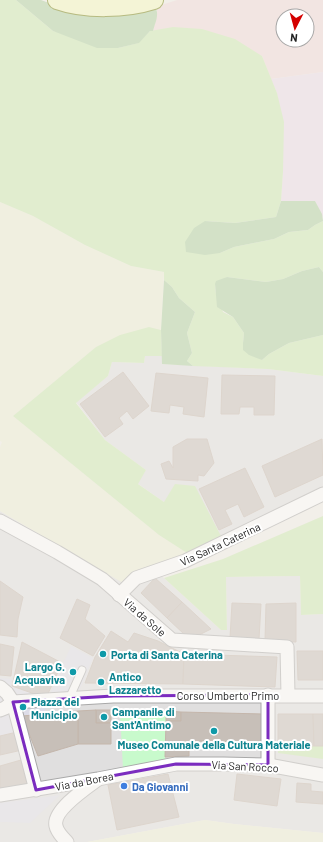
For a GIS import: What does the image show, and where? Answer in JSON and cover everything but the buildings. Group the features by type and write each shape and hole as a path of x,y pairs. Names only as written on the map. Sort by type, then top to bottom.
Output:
{"main road":[{"path":"57,0 99,7 142,4 154,0"}],"street":[{"name":"Via Santa Caterina","path":"120,595 136,578 185,561 323,494"},
{"name":"Via da Sole","path":"0,521 57,552 102,579 172,640 287,647 288,695"},
{"path":"0,687 7,693 13,702 36,790"},
{"path":"268,695 268,765"},
{"name":"Corso Umberto Primo","path":"13,702 113,696 323,696"},
{"path":"0,710 6,708 13,702"},
{"name":"Via San Rocco","path":"167,765 268,765 323,775"},
{"name":"Via da Borea","path":"0,795 98,779 167,765"},
{"path":"67,842 56,826 59,814 80,793 98,779"}],"lane":[{"path":"69,699 82,670"}],"highlighted area":[{"path":"268,695 268,765 176,764 36,790 13,702 113,696"}],"shaded area":[{"path":"177,0 323,0 323,72 271,79 262,56 153,31 157,10 155,7"},
{"path":"323,72 323,218 315,201 281,201 283,172 277,93 271,79"},
{"path":"145,356 162,356 162,364 268,369 323,376 323,489 222,538 164,502 137,483 146,470 105,440 76,402 108,376 112,362 144,363"},
{"path":"0,511 82,560 151,569 164,578 221,630 227,630 226,577 300,576 301,615 323,614 323,833 205,820 87,842 0,842"},
{"name":"Largo G. Acquaviva","path":"71,646 93,658 83,682 76,697 48,698"},
{"name":"Piazza del Municipio","path":"0,678 12,679 12,687 46,698 45,714 22,716 17,732 0,736"},
{"path":"60,795 30,823 0,822 0,803"}],"green space":[{"path":"0,0 16,0 53,31 118,48 138,43 150,31 173,27 202,29 235,39 262,56 277,93 284,122 281,201 276,217 235,223 205,221 220,253 234,247 274,239 289,232 308,230 323,221 323,272 319,267 302,271 283,279 266,282 227,277 215,285 216,294 223,312 233,317 244,333 243,343 262,360 269,354 289,343 323,335 323,376 268,369 193,366 187,361 192,353 187,333 195,312 179,298 172,287 164,280 164,272 131,266 85,245 33,216 0,202"},
{"path":"16,0 41,0 57,6 155,7 157,16 153,31 150,31 139,43 118,48 97,48 53,31"},
{"path":"281,201 315,201 322,214 323,221 308,230 289,232 274,239 234,247 220,253 205,255 186,252 185,242 194,228 205,221 235,223 276,217"},
{"path":"0,202 33,216 85,245 131,266 164,272 161,330 149,327 96,347 13,416 159,535 187,553 123,583 0,511 0,447 2,442 0,441"},
{"path":"319,267 323,272 323,335 289,343 269,354 262,360 249,355 243,350 244,333 233,317 217,307 216,281 227,277 266,282 283,279 302,271"},
{"path":"164,280 172,287 179,298 195,312 187,333 192,353 187,361 193,366 162,364 161,330"},
{"path":"149,327 161,330 162,356 145,356 144,363 112,362 108,376 76,403 105,440 146,470 138,484 164,502 175,484 195,486 222,538 187,553 159,535 13,416 96,347 120,335"},
{"path":"323,516 323,614 301,615 300,576 226,577 227,630 221,630 164,578 223,559"},
{"path":"120,711 166,711 165,761 123,769"},
{"path":"278,746 323,746 323,759 278,753"},
{"path":"205,820 323,833 323,842 87,842"}],"place":[{"name":"Porta di Santa Caterina","path":"103,654"},
{"name":"Largo G. Acquaviva","path":"73,672"},
{"name":"Antico Lazzaretto","path":"101,682"},
{"name":"Piazza del Municipio","path":"23,707"},
{"name":"Campanile di Sant'Antimo","path":"104,717"},
{"name":"Museo Comunale della Cultura Materiale","path":"214,731"},
{"name":"Da Giovanni","path":"124,786"}]}
